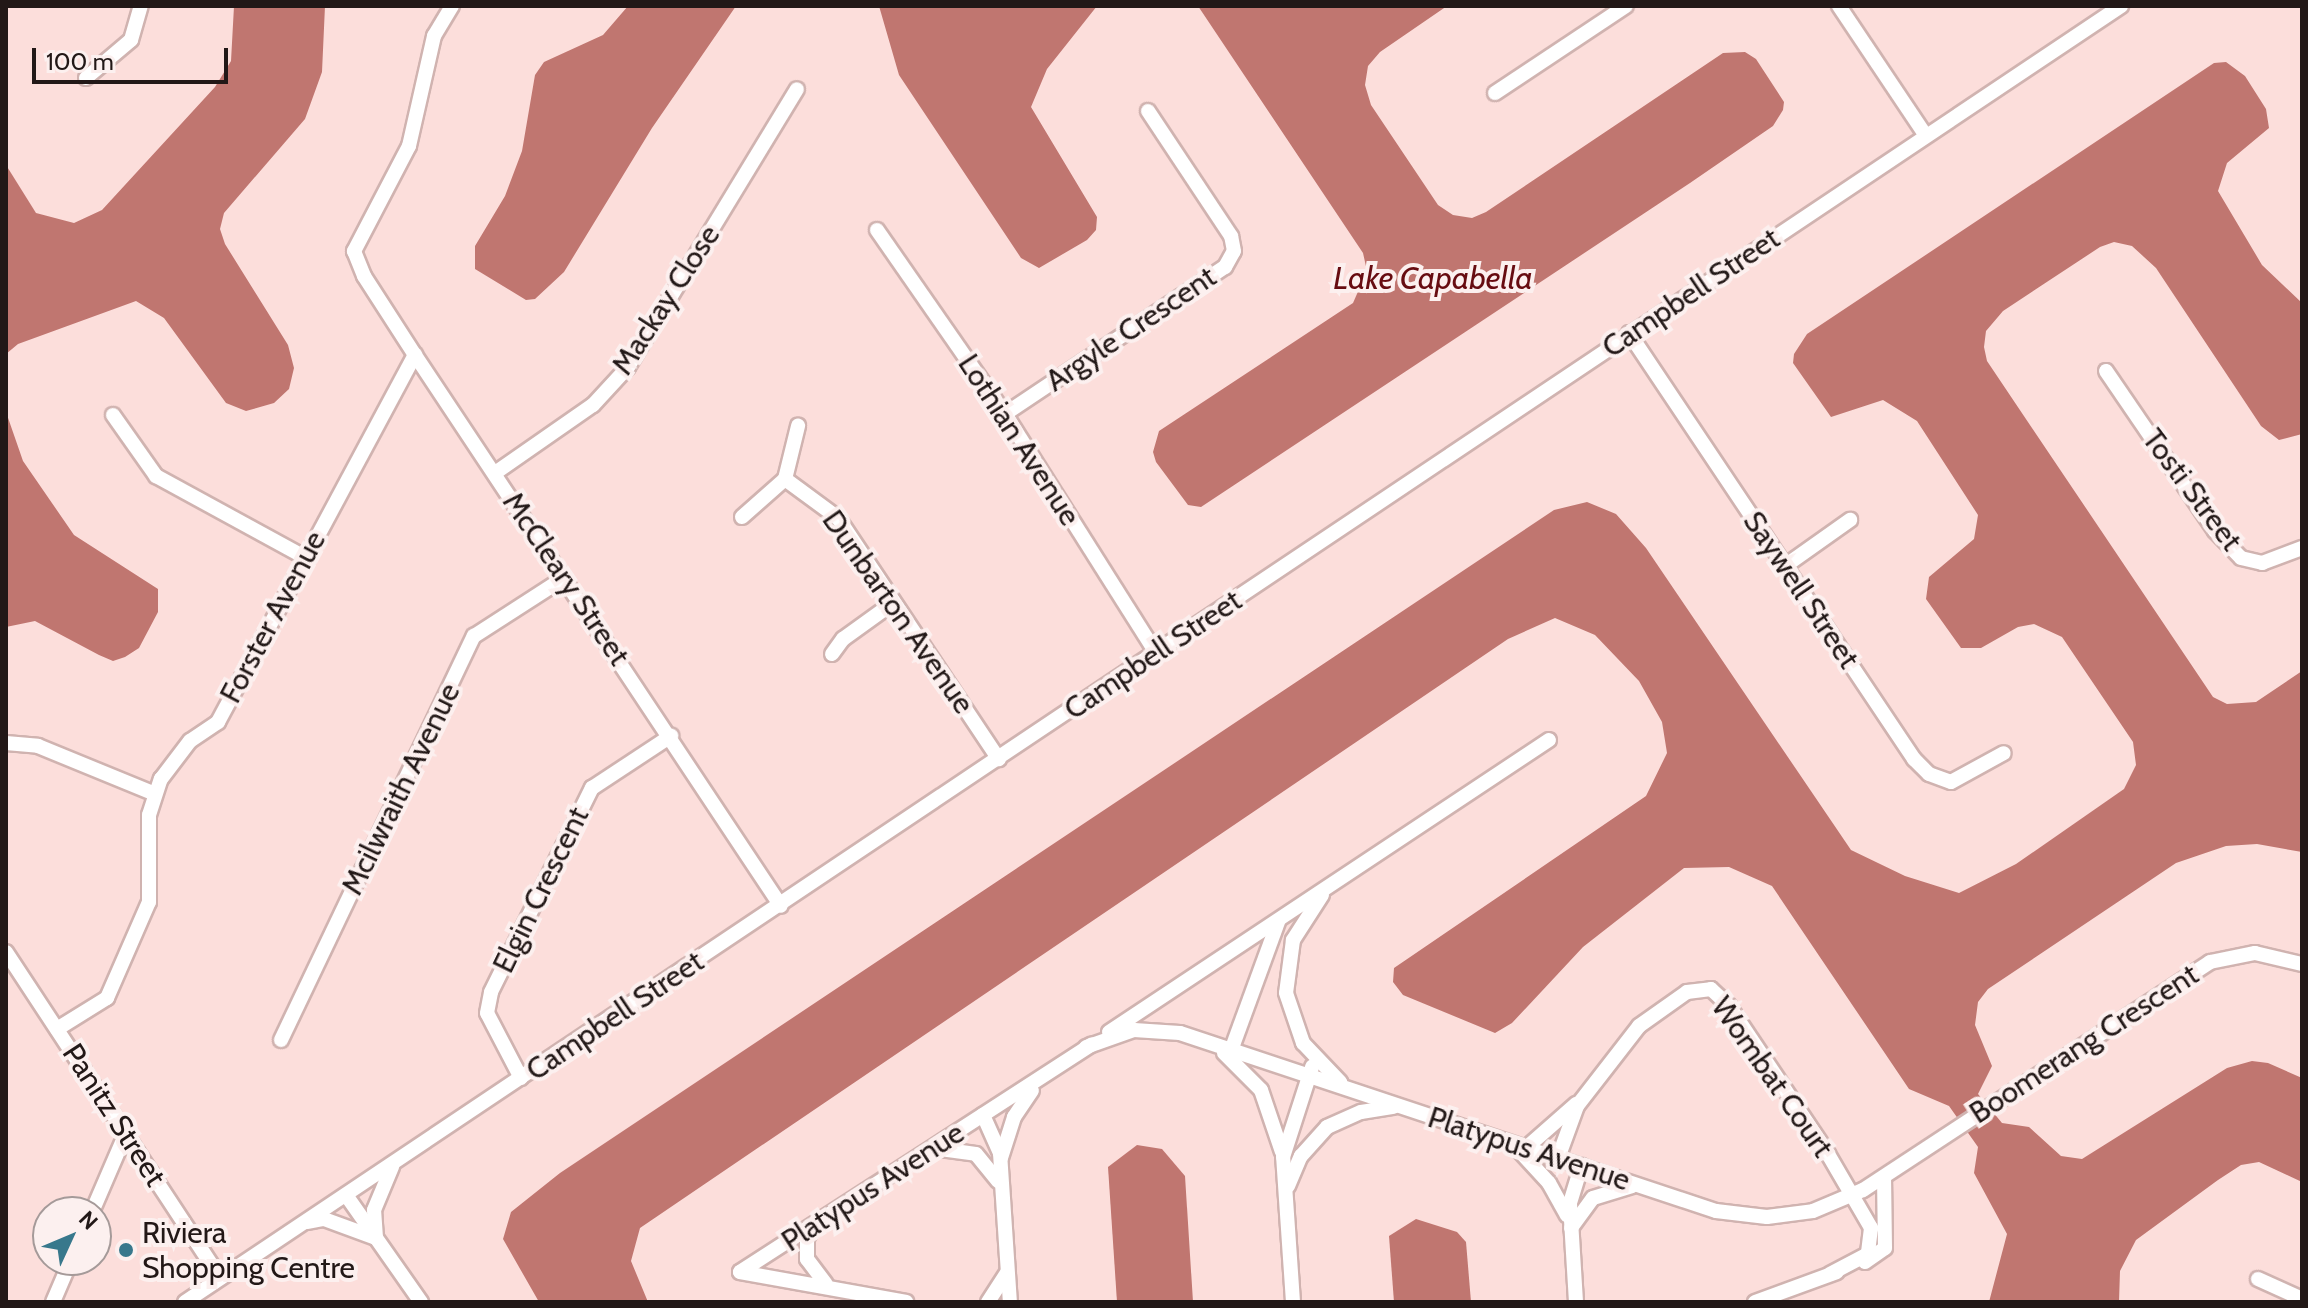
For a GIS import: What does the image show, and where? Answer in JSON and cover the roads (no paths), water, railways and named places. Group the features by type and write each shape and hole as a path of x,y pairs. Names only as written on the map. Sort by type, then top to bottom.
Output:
{"street":[{"path":"86,78 131,40 141,6"},
{"name":"McCleary Street","path":"452,6 434,36 409,146 354,251 364,276 415,355 671,736 781,906"},
{"path":"1495,93 1626,6"},
{"path":"1839,6 1926,136"},
{"name":"Campbell Street","path":"185,1302 781,906 1629,333 2121,6"},
{"name":"Mackay Close","path":"495,473 593,405 628,367 797,89"},
{"name":"Argyle Crescent","path":"1005,414 1225,267 1234,251 1231,236 1148,111"},
{"name":"Lothian Avenue","path":"877,230 1005,414 1156,653"},
{"name":"Saywell Street","path":"1629,333 1929,774 1951,782 2004,753"},
{"name":"Forster Avenue","path":"57,1029 107,998 149,902 145,861 155,794 190,741 218,722 303,556 415,355"},
{"name":"Tosti Street","path":"2106,371 2215,531 2241,558 2262,563 2302,548"},
{"path":"113,415 156,476 303,556"},
{"path":"742,517 785,479 798,426"},
{"name":"Dunbarton Avenue","path":"785,479 838,518 999,759"},
{"path":"1785,566 1850,520"},
{"name":"Mcilwraith Avenue","path":"281,1040 474,636 564,578"},
{"path":"832,654 843,639 893,603"},
{"name":"Elgin Crescent","path":"521,1078 487,1013 491,992 592,788 671,736"},
{"name":"Platypus Avenue","path":"826,1284 768,1280 740,1272 1042,1077 1549,740"},
{"path":"6,743 38,746 155,794"},
{"path":"1333,883 1306,915 1287,964 1288,1009 1315,1059 1362,1093"},
{"path":"1287,913 1267,941 1230,1053 1268,1103 1283,1160 1293,1302"},
{"name":"Panitz Street","path":"6,952 220,1278"},
{"name":"Boomerang Crescent","path":"1960,1126 2210,962 2255,953 2302,964"},
{"name":"Wombat Court","path":"1526,1148 1580,1101 1646,1020 1687,992 1709,988 1729,1006 1851,1196"},
{"name":"Platypus Avenue","path":"1086,1047 1126,1032 1153,1029 1211,1043 1230,1053 1362,1093 1716,1211 1767,1217 1813,1211 1851,1196 1960,1126"},
{"path":"1283,1160 1315,1059"},
{"path":"1000,1167 1014,1117 1042,1077"},
{"name":"Wombat Court","path":"1558,1158 1580,1101"},
{"path":"1285,1201 1297,1161 1327,1127 1371,1109 1407,1108"},
{"path":"983,1115 997,1144 1010,1302"},
{"path":"99,1196 126,1133"},
{"path":"1510,1142 1549,1183 1570,1228"},
{"path":"923,1152 948,1146 972,1152 990,1166 1002,1193"},
{"path":"376,1238 374,1210 394,1163"},
{"path":"1576,1302 1570,1201 1581,1166"},
{"path":"1755,1302 1884,1251 1884,1177"},
{"path":"1570,1228 1581,1210 1600,1193 1624,1186 1648,1187"},
{"path":"346,1195 421,1302"},
{"path":"1830,1274 1861,1259 1873,1246 1871,1228 1851,1196"},
{"path":"305,1222 324,1219 376,1238"},
{"path":"818,1222 807,1238 806,1255 814,1273 826,1284 906,1302"},
{"path":"988,1302 1003,1284 1007,1267"},
{"path":"53,1302 64,1276"},
{"path":"2258,1279 2302,1299"}],"water":[{"path":"234,6 325,6 322,72 305,119 224,213 220,229 225,244 288,345 294,368 289,389 274,403 246,411 226,403 164,318 136,301 18,344 6,354 6,165 36,213 74,223 102,210 215,87 231,61"},
{"path":"628,6 736,6 652,128 564,272 535,299 526,300 475,269 475,246 505,196 522,151 535,75 544,62 603,35"},
{"path":"879,6 1097,6 1047,69 1031,107 1097,217 1096,230 1087,240 1039,268 1021,258 899,75"},
{"name":"Lake Capabella","path":"1198,6 1447,6 1380,52 1368,66 1365,85 1371,105 1438,205 1453,215 1472,218 1486,212 1723,53 1745,52 1756,59 1784,102 1783,110 1773,126 1690,183 1201,507 1188,505 1156,462 1153,452 1159,431 1353,303 1367,271 1363,253"},
{"path":"2226,62 2245,76 2266,109 2269,128 2227,163 2218,191 2262,265 2302,303 2302,434 2279,440 2261,426 2156,268 2132,246 2114,242 2100,247 2003,311 1986,331 1984,347 1987,361 2213,697 2227,704 2256,702 2302,671 2302,852 2257,844 2226,846 2176,863 1988,989 1978,1002 1975,1025 1992,1066 1978,1094 2002,1123 2029,1127 2061,1156 2082,1159 2227,1068 2252,1061 2268,1063 2302,1078 2302,1182 2259,1162 2241,1165 2218,1180 2136,1240 2120,1271 2119,1302 1989,1302 2007,1234 1974,1173 1978,1147 1949,1106 1909,1089 1772,886 1729,867 1684,868 1583,947 1512,1023 1495,1033 1403,995 1393,982 1394,968 1646,796 1667,753 1662,722 1639,681 1595,635 1555,618 1508,639 640,1228 631,1261 648,1302 539,1302 503,1239 511,1212 560,1173 1554,510 1587,502 1616,514 1646,548 1851,850 1905,876 1959,893 2016,864 2124,789 2136,765 2133,742 2062,637 2034,624 2018,627 1981,648 1961,648 1926,599 1929,577 1974,539 1978,515 1917,421 1883,400 1831,417 1793,363 1794,354 1807,334 2214,63"},
{"path":"6,412 23,461 74,535 158,589 158,612 139,648 125,657 113,661 35,621 6,627"},
{"path":"1137,1145 1162,1149 1185,1176 1193,1302 1117,1302 1108,1167"},
{"path":"1416,1219 1457,1232 1466,1242 1471,1302 1394,1302 1389,1236"}],"place":[{"name":"Riviera Shopping Centre","path":"126,1250"}]}
